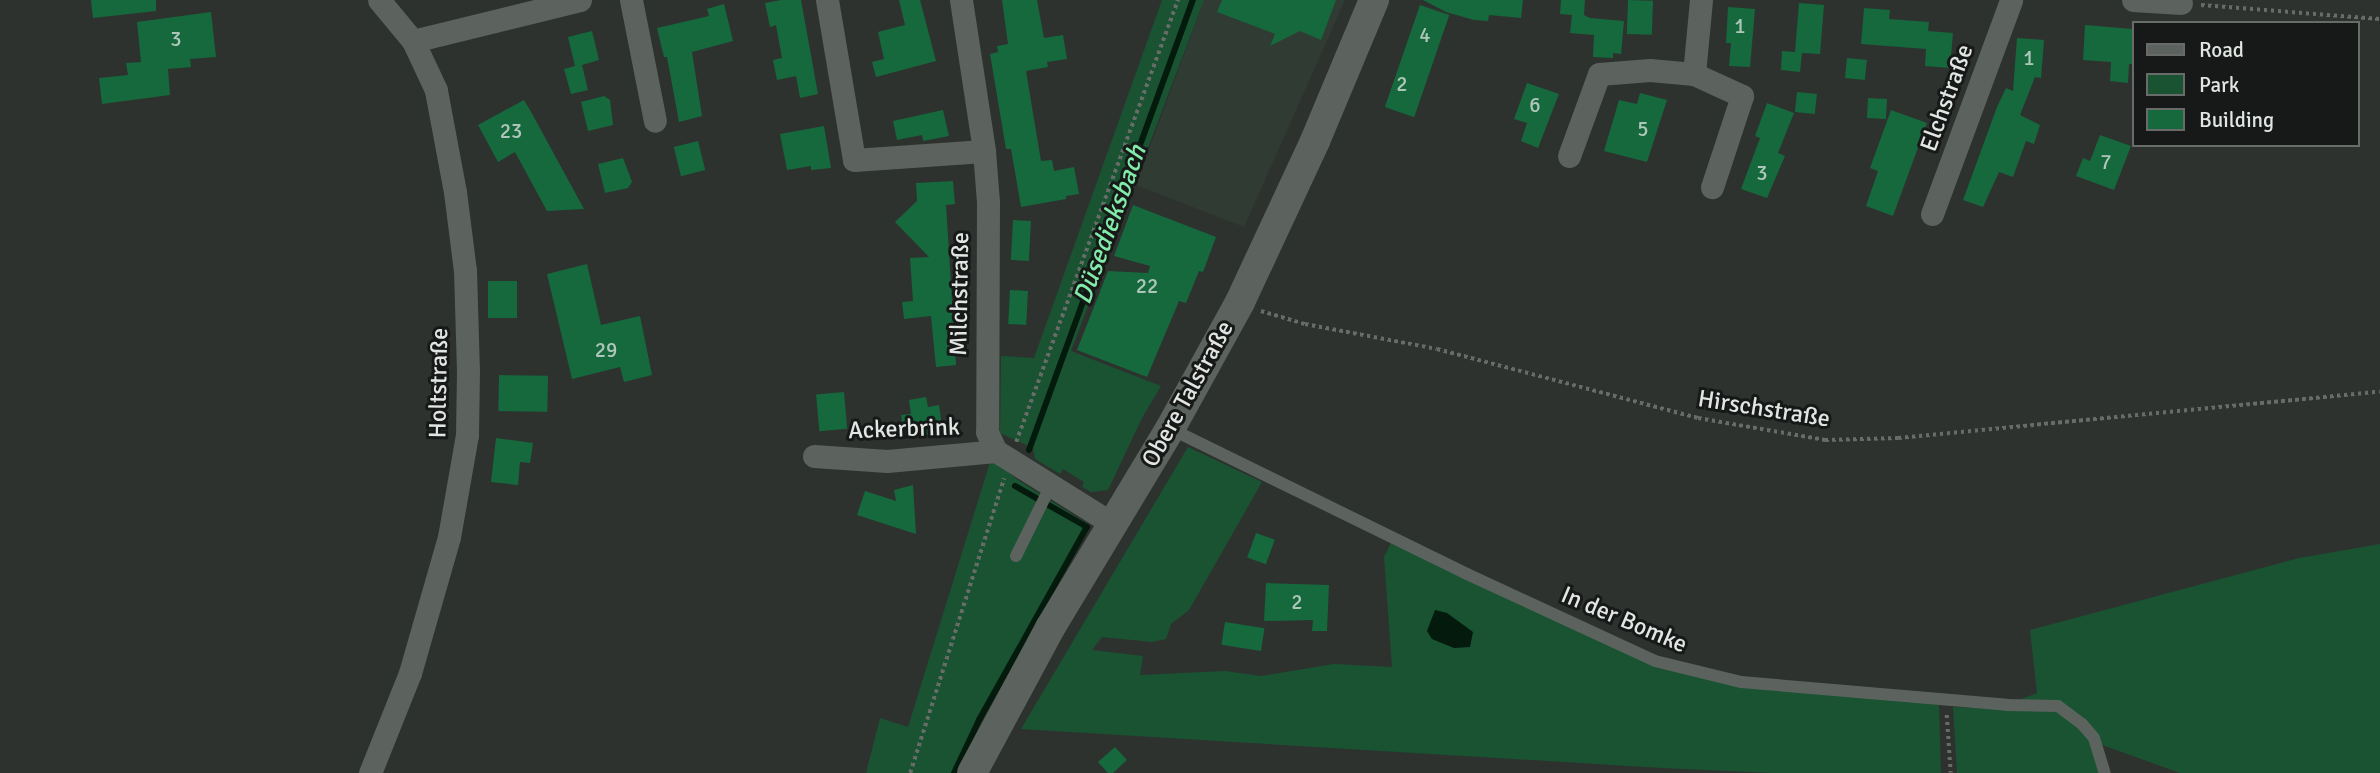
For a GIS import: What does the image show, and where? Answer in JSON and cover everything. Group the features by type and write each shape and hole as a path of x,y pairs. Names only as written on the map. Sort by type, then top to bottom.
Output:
{"street":[{"name":"Holtstraße","path":"370,773 410,673 442,562 467,435 465,271 455,192 436,90 413,41 379,0"},
{"path":"413,41 580,0"},
{"path":"631,0 655,121"},
{"path":"827,0 854,160 984,151"},
{"name":"Milchstraße","path":"961,0 984,151 988,202 985,411 987,432 1003,454"},
{"name":"Obere Talstraße","path":"972,773 1039,648 1170,429 1240,302 1315,141 1374,0"},
{"path":"1694,74 1701,0"},
{"name":"Elchstraße","path":"1932,214 2011,0"},
{"path":"2133,0 2181,3"},
{"path":"1569,156 1599,74 1650,70 1694,74 1742,96 1712,187"},
{"path":"1003,454 1113,524"},
{"name":"Ackerbrink","path":"814,456 887,461 1003,454"}],"lane":[{"name":"In der Bomke","path":"1170,429 1467,574 1656,661 1741,682 2058,706 2082,724 2094,738 2105,773"},
{"path":"1016,556 1052,484"}],"path":[{"path":"910,773 1003,454 1178,0"},
{"path":"2181,3 2380,19"},
{"name":"Hirschstraße","path":"1240,302 1256,310 1305,324 1437,349 1698,418 1825,440 1898,438 2380,392"},
{"path":"1946,699 1951,773"}],"shaded area":[{"path":"1204,0 1345,0 1244,227 1136,185"},
{"path":"1435,610 1447,613 1473,632 1470,647 1454,648 1432,639 1427,631"}],"green space":[{"path":"1162,0 1204,0 1071,351 1161,386 1142,418 1108,490 1091,492 1082,487 1084,482 1063,469 1060,474 1035,459 1033,448 1000,433 1001,356 1034,358"},
{"path":"1188,447 1262,482 1189,610 1171,624 1166,639 1152,642 1102,637 1092,650 1143,656 1140,675 1225,671 1261,676 1334,664 1392,667 1384,557 1391,543 1654,666 1939,705 1941,773 1774,773 1662,768 1021,729"},
{"path":"991,459 1018,480 1086,523 978,720 952,773 866,773 880,718 908,727"},
{"path":"2380,544 2380,773 2180,773 2094,742 2101,773 1957,773 1953,707 1995,709 2037,693 2030,630 2299,558"}],"building":[{"path":"91,0 156,0 156,11 93,18"},
{"path":"801,0 818,94 800,98 796,76 777,80 773,60 782,58 776,25 770,27 765,3"},
{"path":"899,0 920,0 936,61 876,77 872,62 884,59 878,32 905,25"},
{"path":"1002,0 1037,0 1044,38 1063,35 1067,59 1047,62 1048,67 1026,71 1041,161 1052,160 1054,171 1074,167 1079,194 1066,196 1066,199 1021,207 1011,149 1006,149 990,54 998,52 997,46 1008,44"},
{"path":"1222,0 1336,0 1321,40 1300,31 1270,46 1275,34 1217,12"},
{"path":"1423,0 1523,0 1521,18 1489,15 1488,21 1446,12"},
{"path":"1561,0 1585,0 1584,15 1590,18 1624,21 1621,54 1613,53 1613,58 1593,57 1594,35 1570,33 1572,15 1560,14"},
{"path":"1628,0 1653,1 1652,35 1627,34"},
{"path":"1799,3 1824,5 1820,54 1802,53 1800,72 1781,70 1782,51 1795,52"},
{"path":"724,4 733,41 692,52 702,116 679,122 667,57 664,57 657,28 709,16 707,9"},
{"path":"1420,5 1449,15 1414,117 1385,107"},
{"path":"1728,7 1755,9 1750,67 1729,66 1731,43 1726,43"},
{"path":"1864,8 1890,10 1889,19 1929,22 1928,31 1953,33 1950,68 1925,66 1926,49 1861,44"},
{"path":"211,12 216,57 190,59 191,67 168,69 170,95 102,104 99,78 128,75 126,63 141,62 137,22"},
{"path":"2085,25 2132,29 2132,64 2129,64 2128,83 2110,81 2111,62 2083,60"},
{"path":"592,31 599,60 582,65 588,90 571,94 564,69 575,66 568,37"},
{"path":"2017,38 2044,40 2041,78 2035,77 2020,115 2040,125 2034,144 2026,141 2013,177 1999,172 1983,207 1963,200 1997,107 2006,88 2013,91"},
{"path":"1847,58 1867,60 1865,80 1845,78"},
{"path":"1527,83 1559,94 1538,148 1521,141 1527,123 1514,119"},
{"path":"1797,92 1817,94 1815,114 1795,112"},
{"path":"1640,93 1667,100 1647,162 1604,151 1619,100 1637,104"},
{"path":"604,96 610,100 613,125 588,131 581,102"},
{"path":"1868,98 1887,99 1886,119 1867,118"},
{"path":"524,100 584,209 547,211 515,152 498,162 478,125"},
{"path":"1767,103 1794,113 1778,153 1785,156 1767,198 1741,189 1760,138 1755,136"},
{"path":"943,110 949,136 923,141 922,135 897,140 893,121"},
{"path":"1891,110 1927,123 1893,216 1866,206 1878,171 1870,168"},
{"path":"824,126 831,168 811,170 811,166 787,170 780,134"},
{"path":"2100,135 2131,146 2114,190 2076,176 2083,158 2090,161"},
{"path":"698,141 705,170 681,176 674,147"},
{"path":"623,158 632,182 628,188 605,193 598,164"},
{"path":"953,181 955,204 946,205 956,365 936,367 931,316 904,319 902,302 913,301 910,258 929,257 895,222 917,201 916,183"},
{"path":"1133,205 1216,237 1203,272 1199,271 1186,303 1179,301 1147,377 1077,350 1108,271 1148,273 1150,266 1114,256"},
{"path":"1013,220 1031,221 1029,261 1011,260"},
{"path":"587,264 601,325 640,316 652,375 624,382 620,367 572,379 547,274"},
{"path":"488,281 517,281 517,318 488,318"},
{"path":"1010,290 1028,291 1026,325 1008,324"},
{"path":"499,375 548,376 547,412 498,411"},
{"path":"844,392 847,429 819,431 816,394"},
{"path":"926,397 928,407 939,405 943,433 904,437 901,415 911,414 909,400"},
{"path":"496,438 533,443 530,463 520,462 518,485 491,482"},
{"path":"913,485 916,534 857,515 865,491 896,501 894,490"},
{"path":"1256,533 1275,540 1266,564 1247,557"},
{"path":"1266,583 1329,585 1327,631 1312,631 1313,620 1264,621"},
{"path":"1225,622 1265,628 1261,651 1221,645"},
{"path":"1115,747 1127,760 1113,773 1108,773 1098,762"}],"waterway":[{"name":"Düsedieksbach","path":"1029,450 1193,0"},
{"name":"Düsedieksbach","path":"954,773 979,720 1087,527 1015,486"}]}
